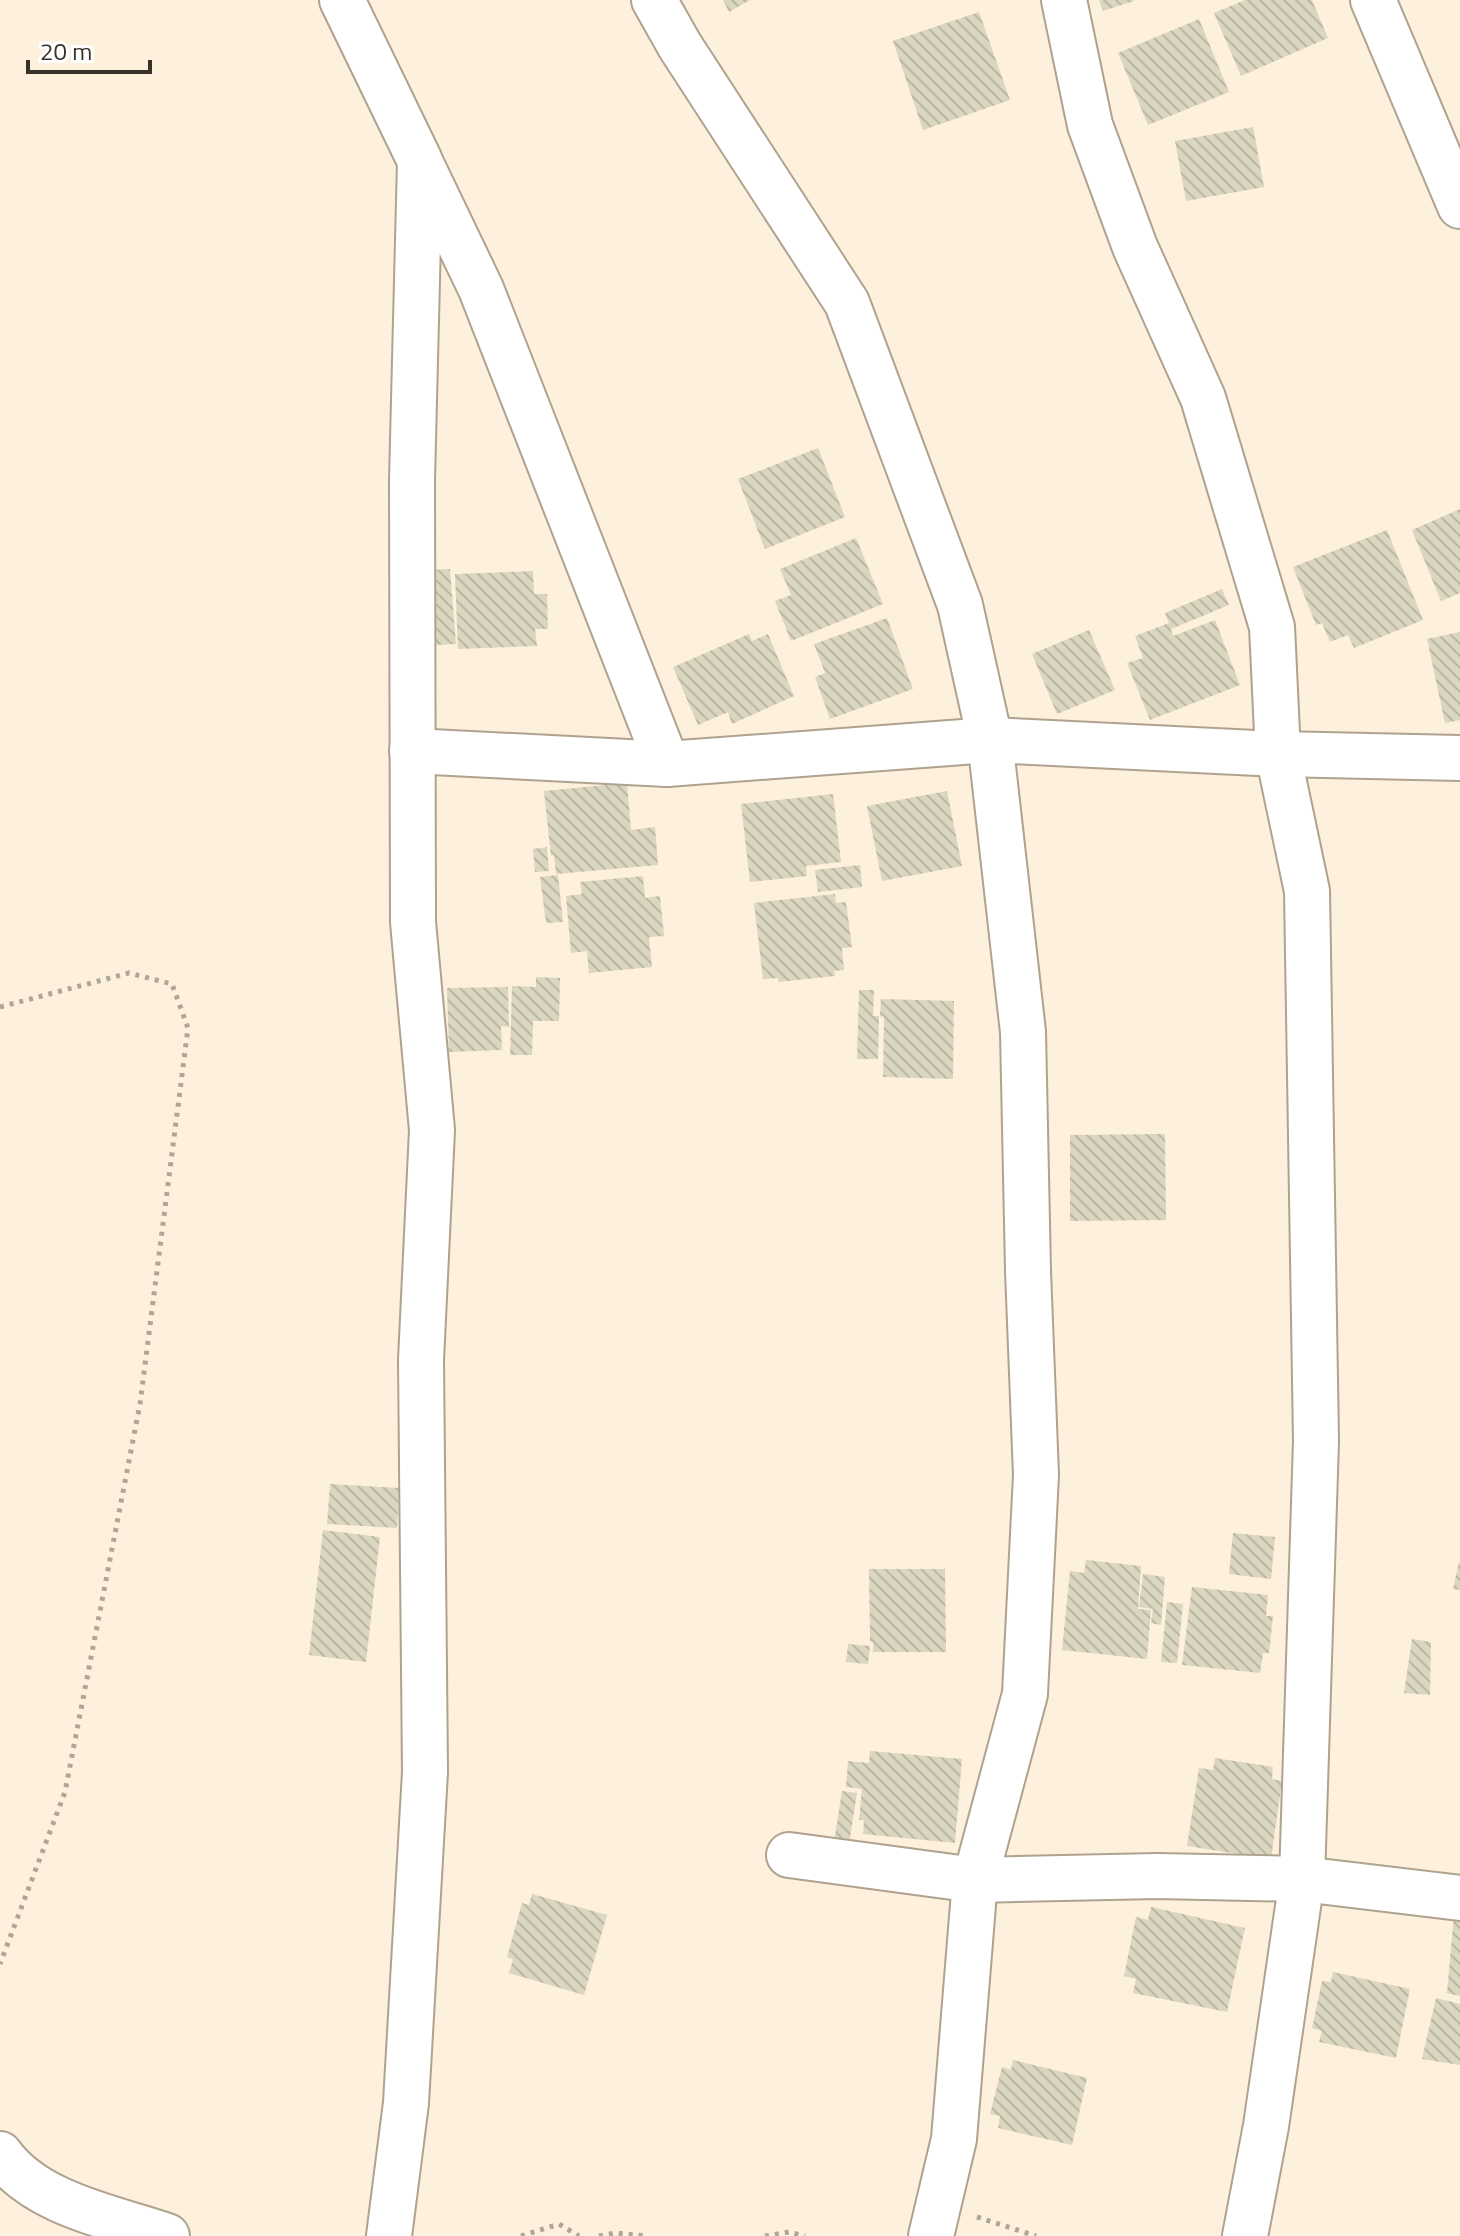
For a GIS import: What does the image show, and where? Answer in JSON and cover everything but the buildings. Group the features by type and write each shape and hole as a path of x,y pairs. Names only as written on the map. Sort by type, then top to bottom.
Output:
{"street":[{"path":"342,0 481,289 667,764"},
{"path":"654,0 680,46 847,303 960,605 990,740 1023,1032 1036,1475 1025,1694 975,1880 954,2139 935,2220"},
{"path":"1064,0 1090,125 1135,247 1203,398 1272,627 1278,754 1307,891 1316,1441 1302,1879 1266,2126 1245,2236"},
{"path":"1373,0 1460,206"},
{"path":"389,2236 406,2103 425,1772 421,1360 432,1130 413,922 412,751 412,480 420,161"},
{"path":"412,751 667,764 990,740 1278,754 1460,758"},
{"path":"789,1855 975,1880 1157,1876 1302,1879 1460,1898"},
{"path":"0,2154 10,2167 35,2187 76,2205 167,2236"}],"path":[{"path":"0,1007 129,973 172,984 188,1028 140,1404 65,1792 0,1964"},
{"path":"935,2220 1036,2236"},
{"path":"521,2236 559,2224 579,2236"},
{"path":"765,2236 789,2232 805,2236"},
{"path":"599,2236 615,2233 647,2236"}]}
